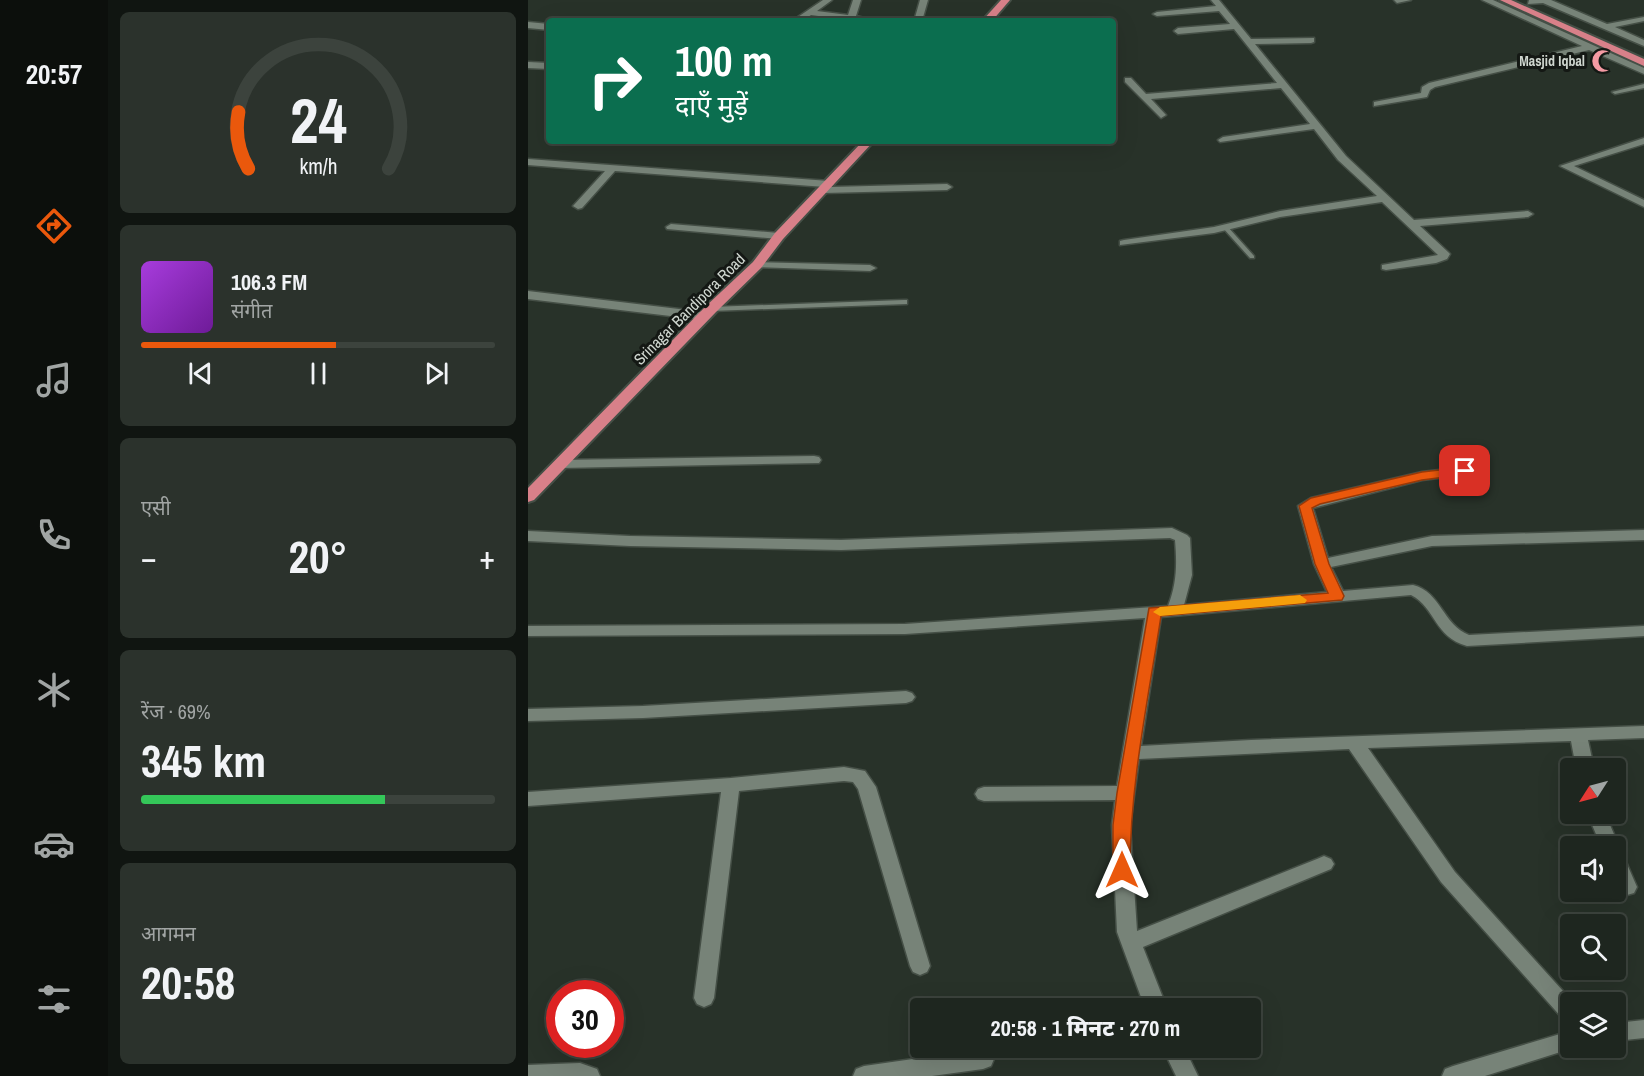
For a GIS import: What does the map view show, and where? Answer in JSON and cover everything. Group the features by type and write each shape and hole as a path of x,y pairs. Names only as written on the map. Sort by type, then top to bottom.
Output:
{"highway":[{"path":"990,18 1006,0"},
{"path":"1504,0 1644,63"},
{"path":"1528,1 1644,52"},
{"name":"Srinagar Bandipora Road","path":"528,497 707,313 757,265 779,236 866,144"}],"street":[{"path":"801,18 828,0"},
{"path":"810,12 851,18 857,0"},
{"path":"919,18 924,0"},
{"path":"1397,1 1407,0"},
{"path":"1486,0 1644,71"},
{"path":"1528,1 1544,0 1644,43"},
{"path":"1157,15 1218,4 1342,158 1442,251 1443,257 1386,267"},
{"path":"1605,27 1644,19"},
{"path":"528,25 546,27"},
{"path":"1178,31 1236,26"},
{"path":"1249,42 1311,40"},
{"path":"1631,46 1644,43"},
{"path":"1377,104 1422,95 1426,93 1425,90 1429,86 1590,47"},
{"path":"528,65 546,66"},
{"path":"1128,80 1161,115"},
{"path":"1144,97 1283,85"},
{"path":"1223,140 1315,126"},
{"path":"1644,141 1565,166 1644,204"},
{"path":"528,162 826,187 947,187"},
{"path":"578,206 614,168"},
{"path":"1124,243 1225,227 1280,214 1387,198"},
{"path":"1413,223 1527,214"},
{"path":"671,227 779,236"},
{"path":"757,265 870,268"},
{"path":"528,295 707,313"},
{"path":"560,464 814,460"},
{"path":"1337,596 1322,564 1305,513 1305,506 1422,476 1465,471"},
{"path":"528,536 630,541 853,545 1172,533 1182,538 1186,570 1184,586 1174,611"},
{"path":"1322,564 1432,541 1644,535"},
{"path":"528,631 905,628 1174,611 1413,590 1428,598 1450,633 1467,641 1644,632"},
{"path":"1152,998 1130,943 1125,919 1121,825 1154,612"},
{"path":"528,716 906,697"},
{"path":"1132,753 1251,746 1644,732"},
{"path":"1578,734 1583,758"},
{"path":"1354,742 1448,877 1560,1002"},
{"path":"528,799 731,785 844,774 859,776 864,780 920,966"},
{"path":"704,998 731,785"},
{"path":"984,794 1125,793"},
{"path":"1130,943 1324,864"},
{"path":"1626,1031 1644,1029"},
{"path":"1459,1075 1560,1043"},
{"path":"1178,1058 1187,1076"},
{"path":"864,1076 983,1059"},
{"path":"528,1075 580,1073 589,1076"}],"lane":[{"path":"1615,92 1644,86"},
{"path":"1225,227 1252,257"},
{"path":"707,313 904,302"}],"slow traffic":[{"path":"1160,612 1300,600"}],"place":[{"name":"Masjid Iqbal","path":"1603,61"}],"route":[{"path":"1122,870 1121,825 1154,612 1337,596 1322,564 1305,513 1305,506 1316,501 1422,476 1465,471"}]}
